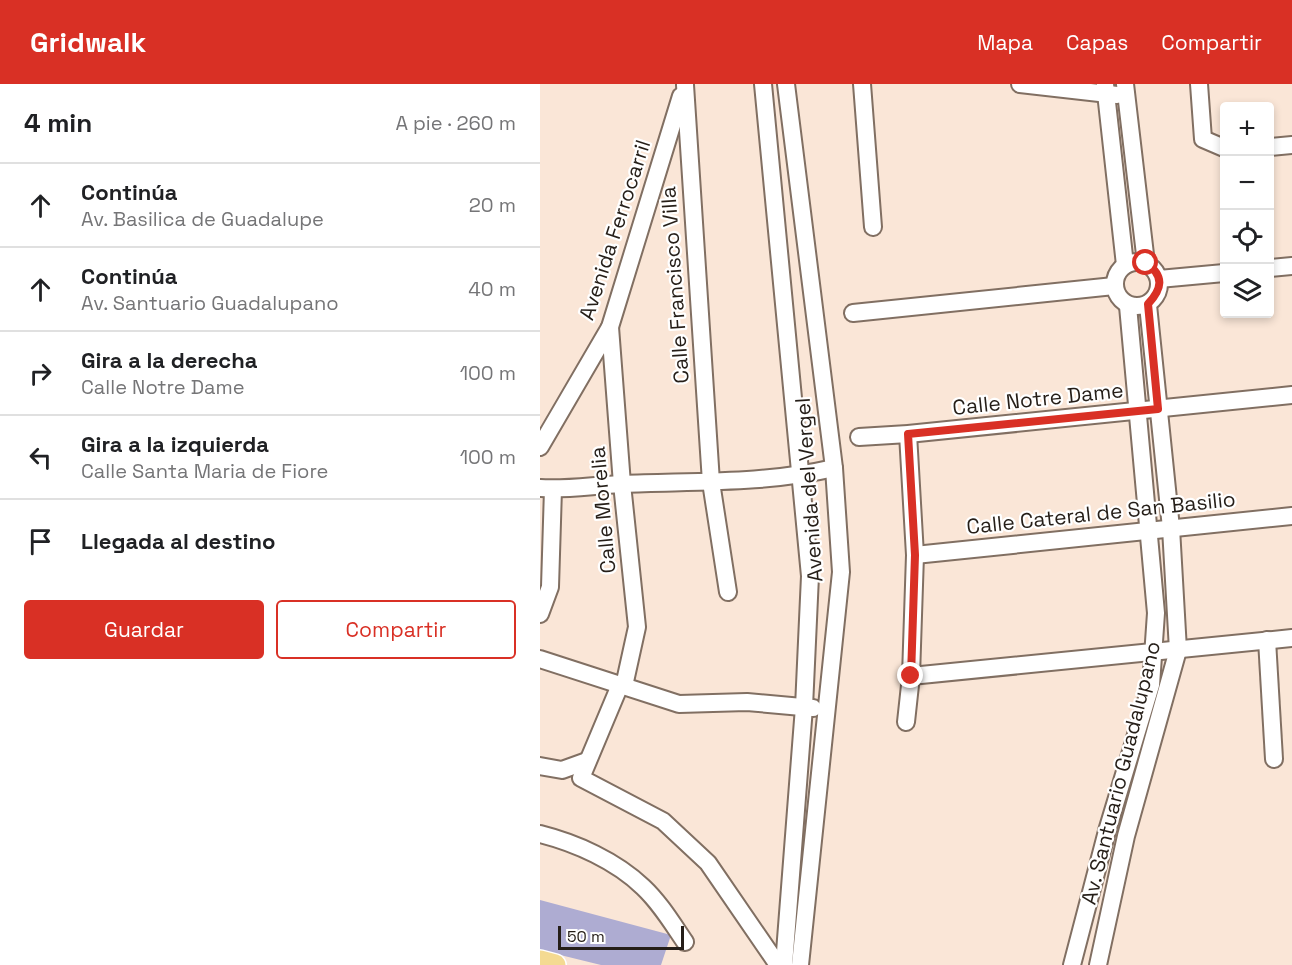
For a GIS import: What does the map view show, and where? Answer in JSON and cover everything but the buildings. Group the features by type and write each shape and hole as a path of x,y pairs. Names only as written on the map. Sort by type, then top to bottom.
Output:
{"main road":[{"path":"540,961 555,965"}],"street":[{"name":"Avenida del Vergel","path":"763,84 810,576 804,707 784,965"},
{"name":"Avenida del Vergel","path":"786,84 834,468 841,572 800,965"},
{"path":"862,84 873,227"},
{"path":"1020,84 1126,90 1146,263"},
{"path":"1199,84 1203,139 1220,146"},
{"name":"Avenida Ferrocarril","path":"540,447 610,327 685,85"},
{"name":"Calle Francisco Villa","path":"685,85 711,482 728,592"},
{"path":"1105,89 1125,265"},
{"path":"1274,147 1292,145"},
{"path":"1146,263 1154,269 1160,279 1158,294 1148,304 1128,306 1118,298 1114,286 1117,273 1125,265 1146,263"},
{"path":"1274,268 1292,266"},
{"path":"1160,279 1220,273"},
{"path":"853,313 1114,286"},
{"name":"Av. Santuario Guadalupano","path":"1098,965 1126,836 1178,650 1172,528 1148,304"},
{"name":"Av. Santuario Guadalupano","path":"1072,965 1107,831 1151,686 1154,652 1156,613 1128,306"},
{"name":"Calle Morelia","path":"610,327 622,484 637,627 622,686 581,778 663,821 702,857 778,965"},
{"name":"Calle Notre Dame","path":"859,436 908,434 1292,394"},
{"path":"906,722 911,676 915,555 908,434"},
{"path":"540,614 550,587 547,488 711,482 802,475 834,468"},
{"name":"Calle Cateral de San Basilio","path":"915,555 1292,516"},
{"path":"911,676 1292,638"},
{"path":"1267,640 1274,759"},
{"path":"540,658 679,704 747,702 828,709"},
{"path":"540,766 562,770 587,761"},
{"path":"1107,831 1126,836"},
{"path":"540,834 583,849 615,866 642,886 661,907 686,942"}],"route":[{"path":"911,676 915,555 908,434 1158,409 1148,304 1158,294 1160,279 1154,269 1146,263"}]}
